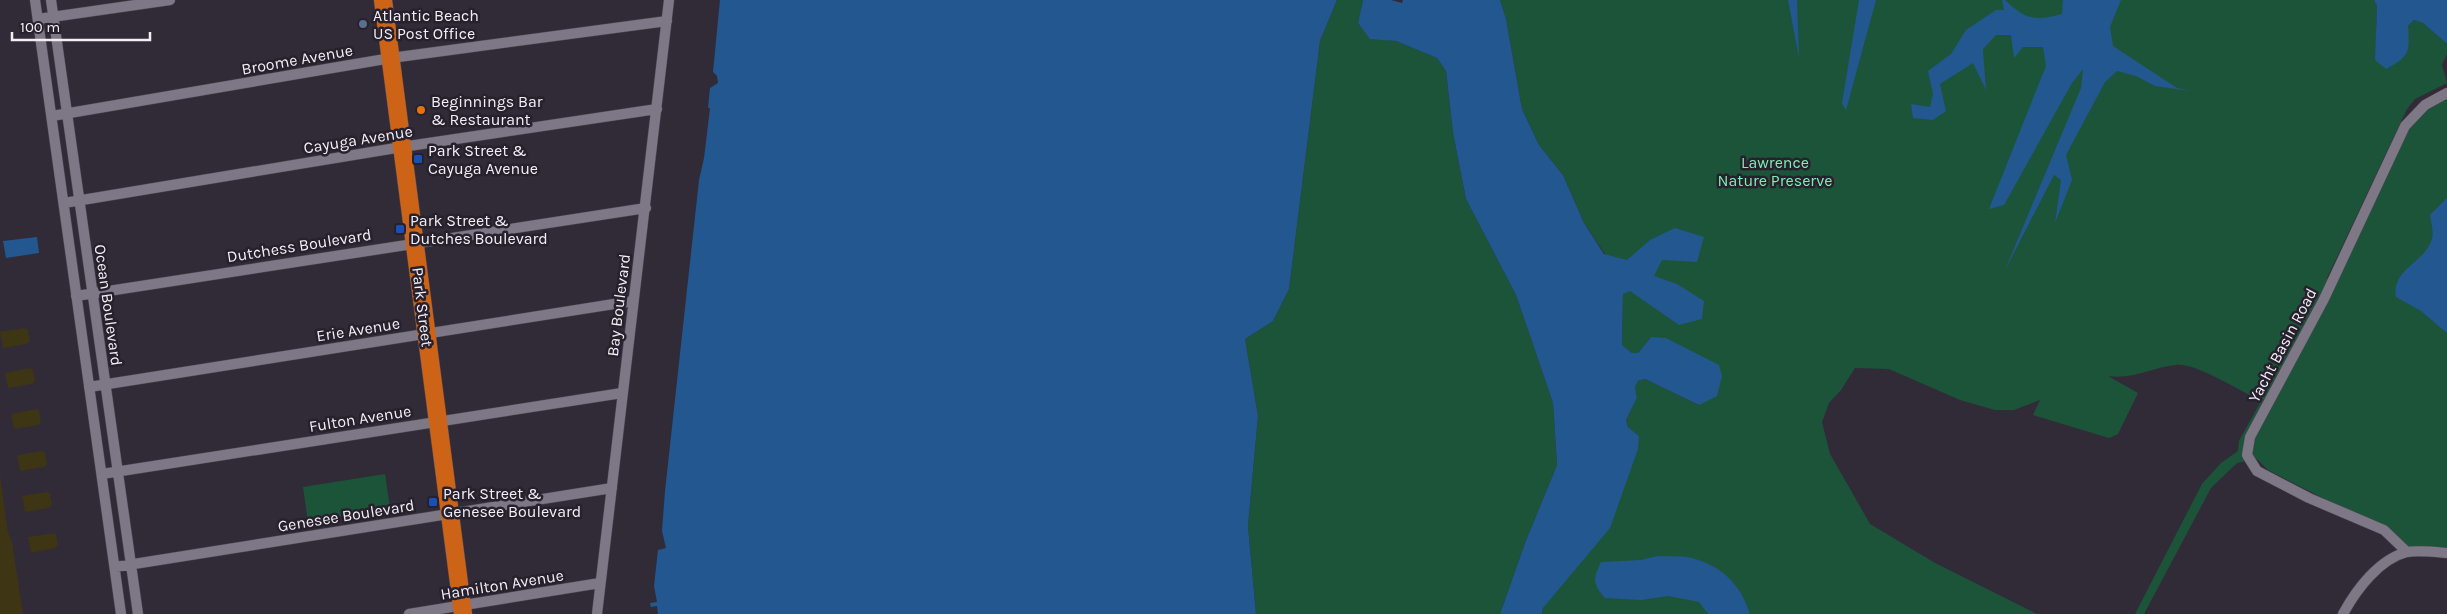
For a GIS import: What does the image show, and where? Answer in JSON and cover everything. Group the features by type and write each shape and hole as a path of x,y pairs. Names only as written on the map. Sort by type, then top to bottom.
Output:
{"highway":[{"name":"Park Street","path":"383,0 462,610"}],"street":[{"name":"Ocean Boulevard","path":"35,0 121,614"},
{"name":"Ocean Boulevard","path":"51,0 138,614"},
{"path":"38,19 170,0"},
{"name":"Bay Boulevard","path":"596,614 633,301 646,208 669,0"},
{"name":"Broome Avenue","path":"52,116 391,58 667,21"},
{"name":"Yacht Basin Road","path":"2408,552 2384,530 2267,478 2251,463 2247,450 2250,437 2324,299 2405,126 2425,105 2447,93"},
{"name":"Cayuga Avenue","path":"64,203 402,147 657,109"},
{"name":"Dutchess Boulevard","path":"76,296 646,208"},
{"name":"Erie Avenue","path":"88,388 633,301"},
{"name":"Fulton Avenue","path":"102,474 622,392"},
{"name":"Genesee Boulevard","path":"114,567 612,488"},
{"path":"2343,614 2366,580 2379,567 2408,552 2447,553"},
{"name":"Hamilton Avenue","path":"408,614 462,610 600,583"}],"green space":[{"path":"1337,0 1363,0 1358,23 1370,38 1396,41 1437,58 1446,71 1453,133 1466,199 1516,295 1553,403 1557,465 1525,543 1500,614 1256,614 1248,526 1258,416 1245,339 1273,321 1289,289 1320,41"},
{"name":"Lawrence Nature Preserve","path":"1500,0 2374,0 2377,6 2376,43 2408,26 2414,20 2423,23 2447,44 2447,54 2442,65 2447,83 2415,99 2407,109 2327,278 2329,280 2307,319 2311,322 2413,115 2447,93 2447,551 2407,552 2386,530 2268,470 2257,459 2237,463 2211,488 2144,614 2135,614 2202,484 2221,463 2238,451 2239,441 2261,401 2218,378 2184,365 2167,366 2134,375 2108,376 2138,393 2118,434 2109,438 2033,415 2040,400 2014,410 1995,410 1960,400 1889,369 1855,368 1841,390 1829,403 1822,422 1830,454 1870,524 1935,563 2037,614 1542,614 1543,608 1639,436 1628,427 1626,420 1637,398 1635,387 1638,381 1645,379 1699,405 1651,337 1638,353 1632,353 1622,345 1623,294 1605,254 1584,223 1563,175 1539,145 1522,109 1506,19"},
{"path":"385,474 390,508 308,522 303,487"}],"sand":[{"path":"25,328 28,330 30,341 26,344 3,348 0,332"},
{"path":"30,368 33,370 35,381 32,384 8,388 5,373"},
{"path":"36,409 39,411 41,422 38,425 14,429 11,414"},
{"path":"42,451 45,453 47,464 44,467 20,471 17,455"},
{"path":"0,474 8,533 12,541 23,614 0,614"},
{"path":"47,492 50,494 52,505 49,508 25,512 22,496"},
{"path":"56,534 58,545 55,548 31,553 28,537"}],"water":[{"path":"720,0 1337,0 1320,41 1289,289 1273,321 1245,339 1258,416 1248,526 1256,614 658,614 657,606 651,607 650,603 657,602 654,586 658,550 666,548 662,531 665,491 699,180 704,158 710,108 708,108 710,88 718,83 717,76 713,72"},
{"path":"1363,0 1391,0 1402,3 1403,0 1500,0 1506,19 1522,109 1539,145 1563,175 1584,223 1604,254 1627,260 1650,240 1675,228 1704,237 1697,262 1662,260 1654,276 1677,284 1704,301 1702,319 1679,325 1630,291 1623,294 1622,345 1632,353 1638,353 1651,337 1666,338 1719,365 1722,376 1717,396 1699,405 1645,379 1638,381 1635,387 1637,398 1626,420 1628,427 1639,436 1638,449 1610,528 1543,608 1542,614 1500,614 1525,543 1557,465 1553,403 1516,295 1466,199 1453,133 1446,71 1437,58 1396,41 1370,39 1358,23"},
{"path":"1788,0 1797,0 1799,58"},
{"path":"1859,0 1876,0 1846,110 1842,103"},
{"path":"2002,0 2005,0 2025,15 2045,18 2062,14 2063,0 2121,0 2110,27 2113,46 2177,88 2190,91 2155,86 2136,76 2117,71 2105,82 2066,155 2072,180 2055,223 2061,180 2054,175 2005,270 2081,88 2083,69 2072,83 2004,205 1989,209 2046,66 2043,47 2023,47 2014,58 2011,35 1996,35 1983,49 1986,90 1973,63 1940,84 1946,111 1933,120 1913,118 1911,104 1930,107 1933,94 1928,71 1951,54 1966,30 1996,10 2004,10"},
{"path":"2374,0 2447,0 2447,44 2423,23 2414,20 2408,26 2409,42 2407,52 2404,57 2386,69 2375,60 2377,6"},
{"path":"2447,198 2447,333 2421,311 2396,297 2396,287 2403,273 2428,247 2433,237 2430,215"},
{"path":"37,237 39,253 6,258 3,241"},
{"path":"1657,556 1691,558 1715,567 1737,587 1750,614 1708,614 1699,602 1668,596 1641,600 1605,598 1596,584 1595,577 1601,562 1641,560"}],"place":[{"name":"Atlantic Beach US Post Office","path":"363,24"},
{"name":"Beginnings Bar & Restaurant","path":"421,110"},
{"name":"Park Street & Cayuga Avenue","path":"418,159"},
{"name":"Park Street & Dutches Boulevard","path":"400,229"},
{"name":"Park Street & Genesee Boulevard","path":"433,502"}]}
